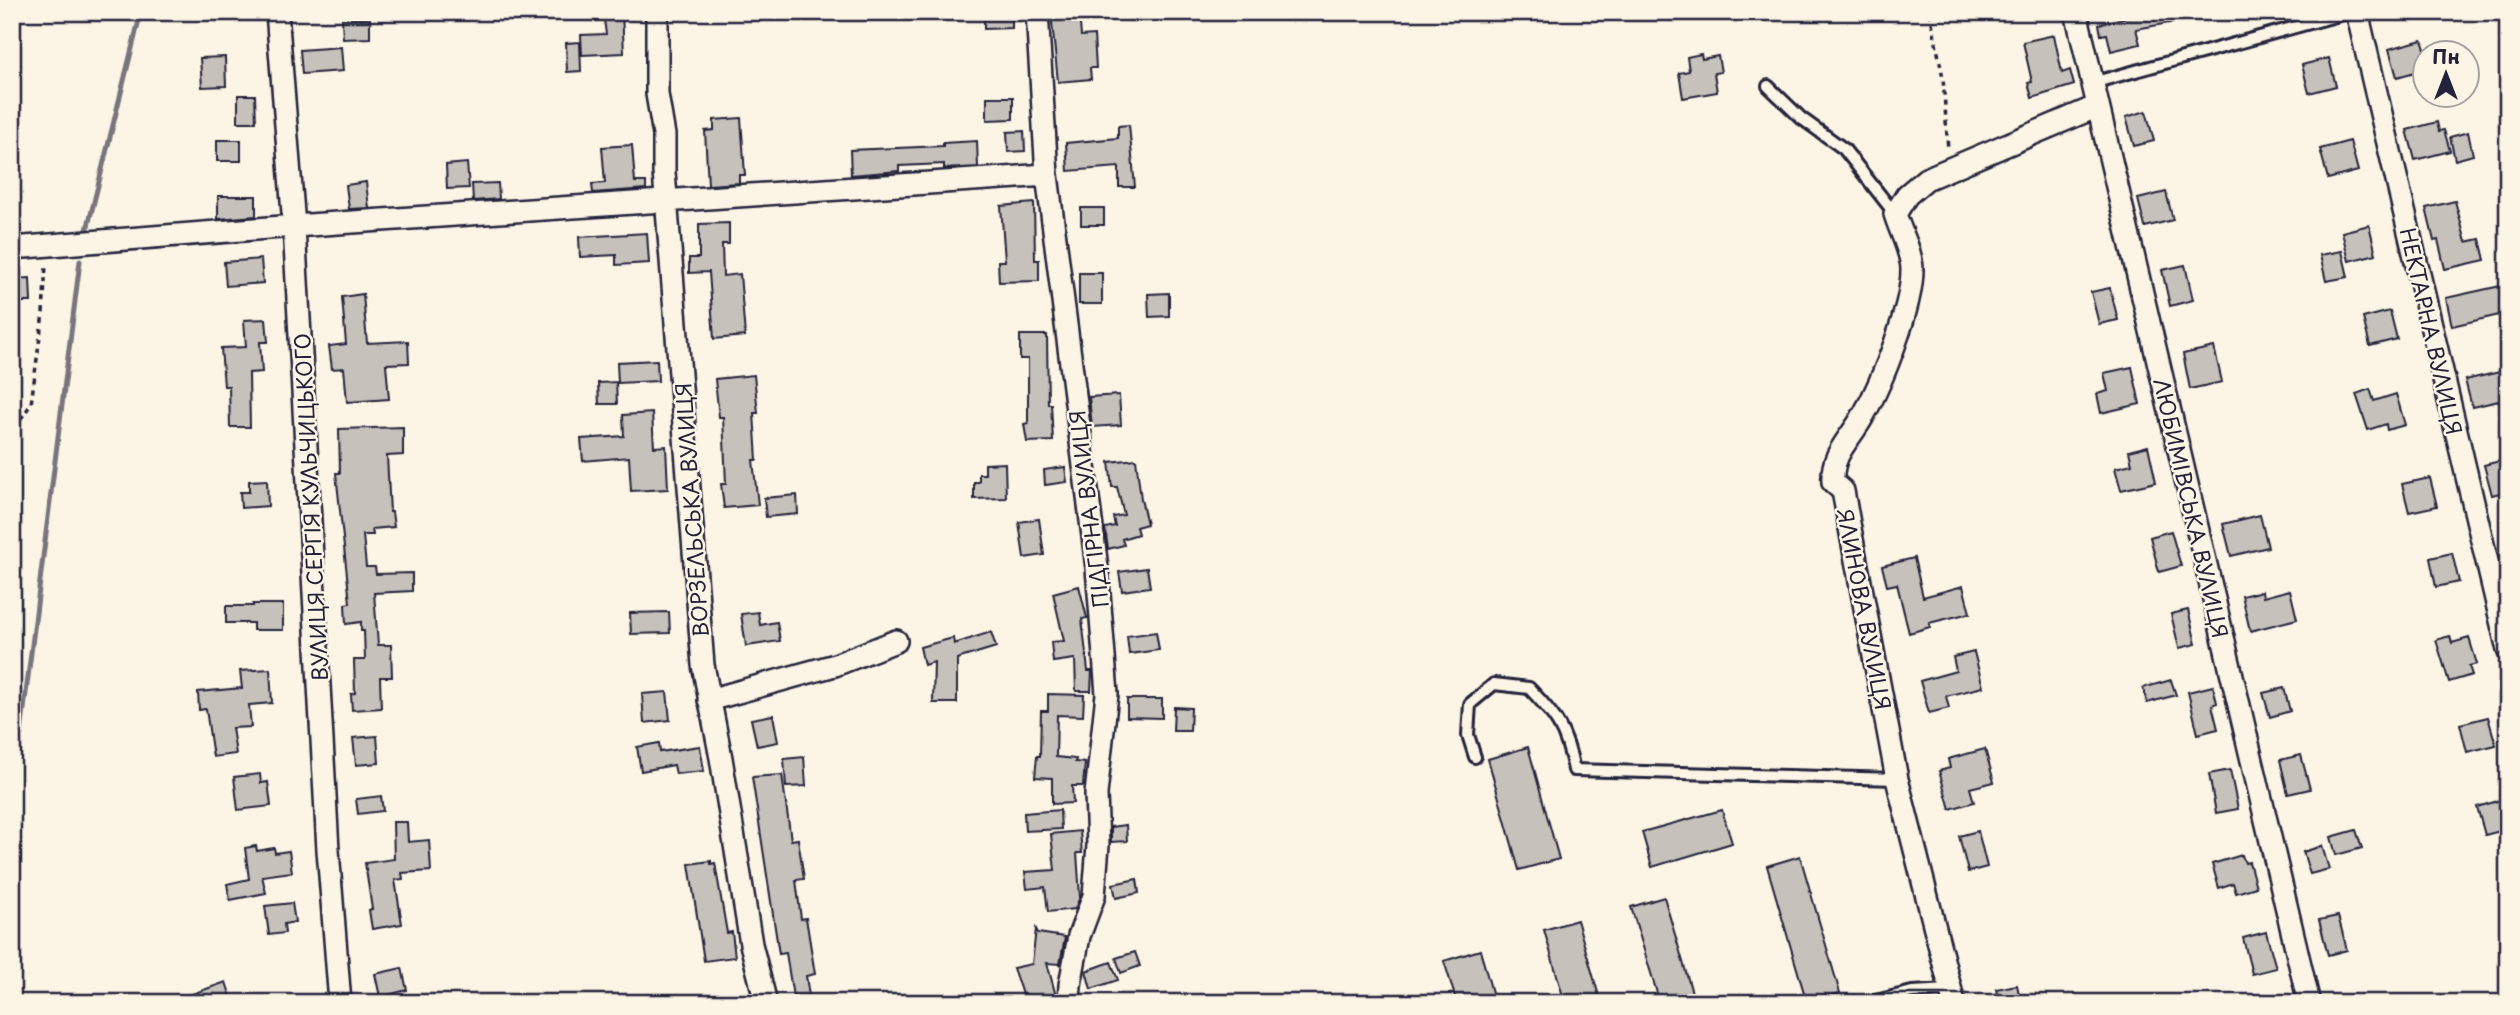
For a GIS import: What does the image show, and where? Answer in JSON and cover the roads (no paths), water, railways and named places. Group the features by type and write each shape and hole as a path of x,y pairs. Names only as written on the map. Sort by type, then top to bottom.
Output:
{"street":[{"name":"ВУЛИЦЯ СЕРГІЯ КУЛЬЧИЦЬКОГО","path":"277,12 294,226 328,850 341,1003"},
{"name":"ВОРЗЕЛЬСЬКА ВУЛИЦЯ","path":"657,12 657,94 664,135 664,172 701,638 709,700 751,944 766,1003"},
{"name":"ПІДГІРНА ВУЛИЦЯ","path":"1037,12 1047,175 1097,568 1107,694 1096,794 1098,845 1094,895 1079,936 1069,1003"},
{"name":"ЛЮБИМІВСЬКА ВУЛИЦЯ","path":"2076,12 2309,1003"},
{"name":"НЕКТАРНА ВУЛИЦЯ","path":"2357,12 2508,650"},
{"path":"1895,214 1907,195 1926,179 2098,106"},
{"path":"12,248 294,226 1047,175"},
{"name":"ЯЛИНОВА ВУЛИЦЯ","path":"1895,214 1913,268 1907,306 1877,389 1863,417 1839,448 1832,470 1833,482 1843,491 1897,779 1952,996"},
{"path":"709,700 835,665 897,641"}],"lane":[{"path":"2092,83 2350,12"},
{"path":"1768,86 1801,118 1844,149 1895,214"},
{"path":"1475,757 1468,735 1471,704 1494,684 1529,688 1554,714 1568,744 1574,770 1897,779"},
{"path":"1868,1003 1912,992 1952,996"}],"waterway":[{"path":"87,230 141,12"},
{"path":"12,766 21,733 80,261"}]}
